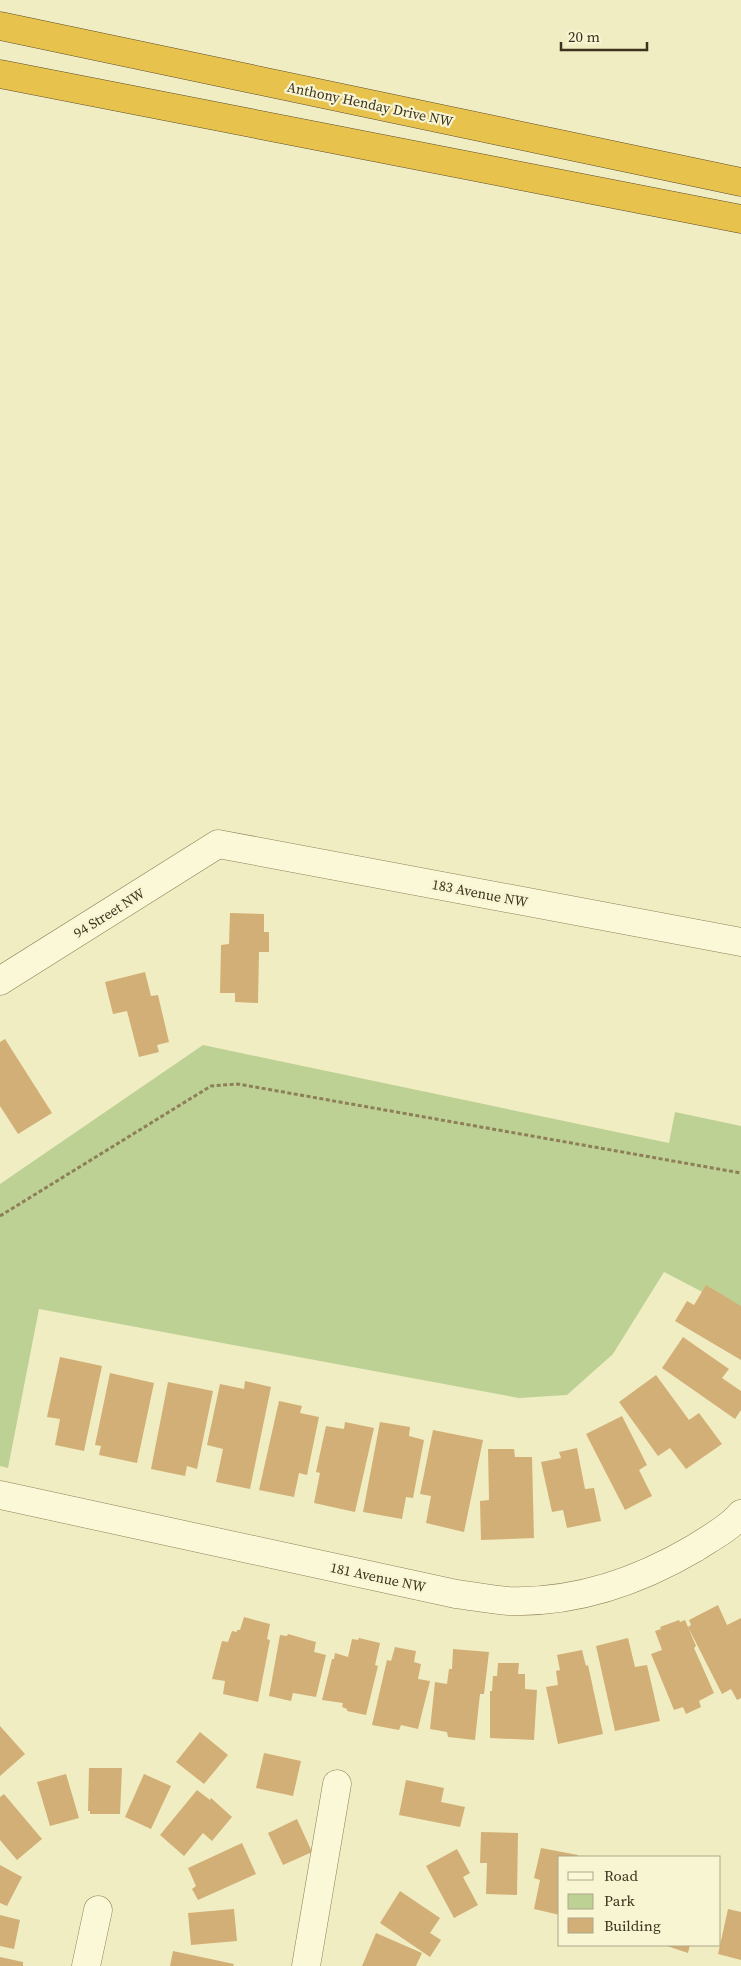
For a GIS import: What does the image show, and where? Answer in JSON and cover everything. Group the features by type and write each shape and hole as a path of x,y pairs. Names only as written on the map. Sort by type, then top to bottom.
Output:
{"highway":[{"name":"Anthony Henday Drive NW","path":"0,26 741,182"},
{"path":"0,74 741,219"}],"street":[{"name":"183 Avenue NW","path":"218,844 741,942"},
{"name":"94 Street NW","path":"0,981 218,844"},
{"name":"181 Avenue NW","path":"0,1494 456,1594 509,1601 566,1598 617,1585 667,1564 740,1519"},
{"path":"306,1966 337,1784"},
{"path":"86,1966 98,1910"}],"path":[{"path":"0,1216 211,1086 238,1084 741,1173"}],"green space":[{"path":"203,1045 669,1143 675,1112 741,1126 741,1312 664,1272 613,1354 567,1395 519,1398 39,1309 8,1468 0,1466 0,1184"}],"building":[{"path":"230,913 264,914 264,932 269,932 269,952 259,952 258,1003 235,1002 235,993 220,993 221,945 229,944"},
{"path":"145,972 151,996 158,995 169,1042 157,1045 159,1052 139,1057 127,1011 113,1014 105,982"},
{"path":"5,1039 52,1113 18,1134 0,1106 0,1042"},
{"path":"706,1285 741,1306 741,1360 675,1321 687,1301 694,1305"},
{"path":"683,1337 729,1369 722,1378 741,1391 741,1410 735,1419 662,1368"},
{"path":"60,1357 102,1366 84,1451 55,1445 60,1419 47,1417"},
{"path":"110,1373 154,1383 137,1463 99,1455 101,1446 95,1445"},
{"path":"656,1375 689,1420 699,1413 722,1444 686,1469 670,1448 658,1456 619,1402"},
{"path":"245,1381 271,1387 250,1489 216,1482 223,1449 207,1445 220,1384 244,1389"},
{"path":"168,1382 213,1391 197,1469 187,1466 185,1476 151,1469"},
{"path":"279,1401 302,1406 300,1413 319,1417 307,1475 299,1473 294,1497 259,1490"},
{"path":"622,1416 647,1465 639,1470 652,1496 625,1510 586,1434"},
{"path":"345,1422 374,1428 355,1512 314,1503 320,1473 316,1472 326,1426 344,1429"},
{"path":"380,1422 410,1427 409,1436 424,1440 413,1498 406,1497 402,1519 363,1512"},
{"path":"433,1430 483,1440 464,1532 426,1523 431,1496 420,1494"},
{"path":"577,1448 585,1489 594,1488 601,1521 567,1528 563,1510 552,1512 541,1462 561,1458 559,1452"},
{"path":"488,1449 514,1449 515,1457 532,1457 534,1538 481,1540 480,1501 489,1500"},
{"path":"718,1605 727,1625 741,1618 741,1698 737,1700 731,1689 722,1694 688,1627 691,1625 689,1620"},
{"path":"244,1617 270,1624 267,1639 270,1640 258,1702 223,1694 225,1681 212,1679 222,1641 228,1642 232,1631 237,1632 237,1630 240,1630"},
{"path":"679,1620 680,1622 685,1620 696,1646 694,1648 714,1693 699,1701 701,1707 686,1714 683,1707 674,1710 651,1654 662,1650 655,1631 661,1629 660,1627"},
{"path":"288,1634 316,1642 314,1652 326,1655 316,1697 293,1693 291,1701 269,1696 280,1635 287,1636"},
{"path":"359,1638 380,1643 375,1665 378,1666 366,1715 347,1711 347,1709 342,1707 343,1703 322,1700 335,1653 348,1657 352,1639 358,1640"},
{"path":"628,1638 635,1667 647,1665 660,1721 615,1731 596,1646"},
{"path":"395,1647 416,1651 414,1662 421,1664 418,1679 430,1681 418,1729 401,1725 399,1730 372,1725 387,1660 391,1661"},
{"path":"453,1649 489,1652 484,1694 480,1694 475,1740 448,1737 447,1732 430,1729 435,1682 447,1684 449,1669 452,1669"},
{"path":"582,1650 586,1666 588,1665 603,1734 558,1744 546,1687 558,1685 556,1671 560,1670 557,1655"},
{"path":"498,1663 519,1663 518,1674 525,1674 525,1689 537,1690 534,1740 490,1738 490,1691 492,1691 493,1676 497,1676"},
{"path":"0,1726 25,1754 0,1776"},
{"path":"200,1732 228,1755 204,1784 176,1762"},
{"path":"264,1753 301,1761 293,1796 256,1788"},
{"path":"89,1768 122,1768 120,1814 90,1814 90,1811 88,1811"},
{"path":"66,1774 79,1818 50,1826 37,1782"},
{"path":"144,1774 171,1786 151,1829 125,1817"},
{"path":"406,1780 444,1788 441,1802 465,1807 460,1827 399,1815"},
{"path":"197,1790 210,1800 211,1798 232,1817 212,1841 203,1833 184,1856 160,1835"},
{"path":"4,1794 42,1839 17,1860 0,1840 0,1797"},
{"path":"297,1819 312,1852 283,1865 268,1833"},
{"path":"481,1832 518,1833 517,1895 486,1894 487,1863 480,1863"},
{"path":"242,1843 256,1874 198,1900 192,1889 196,1886 188,1868"},
{"path":"541,1848 578,1855 558,1856 558,1915 534,1909 540,1880 534,1878"},
{"path":"457,1849 470,1873 463,1877 478,1905 454,1918 426,1866"},
{"path":"0,1865 22,1877 7,1906 0,1903"},
{"path":"400,1891 440,1918 430,1933 441,1940 430,1957 380,1923"},
{"path":"234,1909 237,1941 191,1945 188,1913"},
{"path":"728,1909 741,1912 741,1960 718,1954"},
{"path":"0,1915 20,1920 14,1949 0,1946"},
{"path":"376,1933 422,1953 416,1966 362,1966"},
{"path":"667,1946 690,1946 688,1953"},
{"path":"173,1951 234,1964 233,1966 170,1966"},
{"path":"0,1957 23,1962 23,1966 0,1966"}]}
